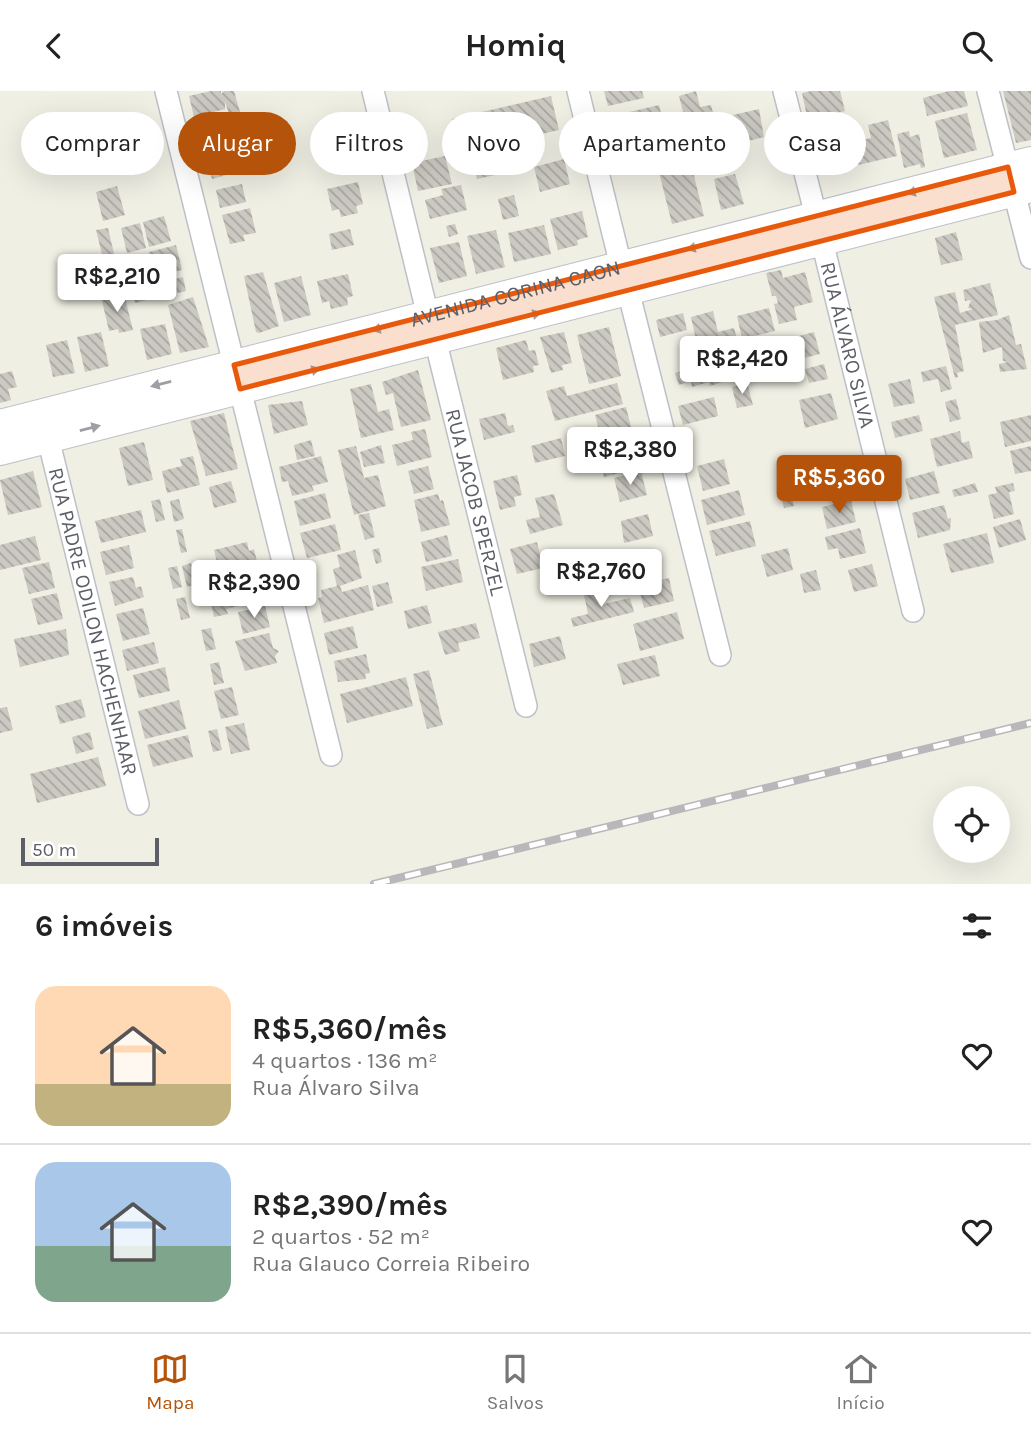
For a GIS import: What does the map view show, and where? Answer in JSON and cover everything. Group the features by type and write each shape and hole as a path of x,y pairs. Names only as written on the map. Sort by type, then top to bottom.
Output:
{"main road":[{"name":"AVENIDA CORINA CAON","path":"0,425 237,377 1021,177"},
{"name":"AVENIDA CORINA CAON","path":"0,450 48,438 237,377"}],"street":[{"path":"166,91 331,755"},
{"name":"RUA JACOB SPERZEL","path":"373,91 526,706"},
{"path":"578,91 720,655"},
{"name":"RUA ÁLVARO SILVA","path":"784,91 913,611"},
{"path":"988,91 1021,177 1031,258"},
{"name":"RUA PADRE ODILON HACHENHAAR","path":"48,438 138,804"}],"highlighted area":[{"path":"1008,167 1014,192 240,389 234,365"}],"building":[{"path":"211,91 221,91 221,94 224,91 234,91 240,112 228,112 225,101 225,109 193,112 189,96"},
{"path":"604,91 642,91 644,98 608,106"},
{"path":"696,91 700,107 711,105 713,112 683,112 679,96"},
{"path":"840,91 845,111 806,112 802,93"},
{"path":"949,91 964,91 968,106 927,116 923,98"},
{"path":"1003,91 1031,91 1031,140 1016,143"},
{"path":"551,96 559,130 545,133 545,112 482,112"},
{"path":"659,105 661,112 629,112"},
{"path":"759,109 764,137 750,140 750,112 746,112"},
{"path":"967,113 977,150 944,158 935,121"},
{"path":"888,120 897,156 866,163 866,139 871,138 868,125"},
{"path":"909,131 910,137 919,134 925,167 921,168 920,164 904,168 897,134"},
{"path":"442,157 442,175 450,175 452,184 418,191 415,175 428,175 428,160"},
{"path":"559,160 559,175 568,175 570,184 540,192 536,175 545,175 545,164"},
{"path":"211,175 226,175 212,179"},
{"path":"476,175 495,175 477,179"},
{"path":"660,175 694,175 704,216 672,224"},
{"path":"735,175 744,204 721,210 714,179"},
{"path":"358,182 363,204 356,206 358,213 341,217 339,209 332,211 327,189"},
{"path":"242,184 246,202 220,208 216,190"},
{"path":"461,185 467,210 430,219 425,200 443,195 441,189"},
{"path":"117,186 125,215 103,221 96,192"},
{"path":"514,195 519,216 503,220 498,199"},
{"path":"250,208 256,233 243,235 245,241 230,244 222,215"},
{"path":"582,211 588,237 577,240 578,245 558,250 550,219"},
{"path":"164,216 171,241 149,247 143,222"},
{"path":"140,223 146,248 127,253 121,228"},
{"path":"455,224 458,234 449,237 446,226"},
{"path":"544,225 551,254 514,262 508,233"},
{"path":"108,228 121,284 110,287 96,230"},
{"path":"350,229 354,245 332,250 329,234"},
{"path":"496,230 505,267 476,274 467,236"},
{"path":"956,232 963,260 941,265 935,238"},
{"path":"459,242 467,276 439,283 430,248"},
{"path":"176,245 182,270 154,277 149,252"},
{"path":"781,270 783,278 805,272 813,302 794,307 797,320 779,324 774,304 778,303 776,296 772,296 766,273"},
{"path":"263,272 279,326 259,333 256,332 244,276"},
{"path":"348,274 353,296 347,298 348,305 331,309 329,301 322,303 317,281"},
{"path":"301,276 311,315 284,322 274,283"},
{"path":"183,277 186,291 162,297 159,283"},
{"path":"990,283 998,315 955,325 964,371 957,373 958,377 955,378 934,297 955,292 960,313 973,309 968,308 971,300 965,301 963,290"},
{"path":"151,286 154,298 135,303 132,290"},
{"path":"114,293 116,300 125,298 133,330 119,333 118,329 109,331 101,296"},
{"path":"193,297 209,347 180,353 168,305"},
{"path":"769,308 775,331 742,339 737,316"},
{"path":"713,311 718,332 734,328 738,343 721,348 720,343 698,349 691,317"},
{"path":"683,313 687,330 660,337 656,320"},
{"path":"1009,315 1016,345 1021,344 1027,369 1000,372 999,364 1008,362 1003,361 1002,347 983,353 979,322 997,320"},
{"path":"165,324 172,354 147,360 140,329"},
{"path":"609,327 621,376 589,384 577,335"},
{"path":"101,332 109,366 85,372 77,337"},
{"path":"564,332 572,363 562,365 563,370 551,373 540,337"},
{"path":"814,332 820,354 789,362 784,340"},
{"path":"67,340 75,373 53,377 46,345"},
{"path":"526,340 529,351 535,350 539,365 533,366 534,372 503,380 496,348"},
{"path":"755,344 762,372 749,375 742,347"},
{"path":"728,357 734,378 710,386 709,382 692,387 691,381 679,385 675,373"},
{"path":"824,364 828,379 809,383 805,369"},
{"path":"946,366 952,389 941,392 938,379 923,382 921,372"},
{"path":"418,370 431,420 401,427 393,393 386,395 382,382"},
{"path":"12,371 17,387 8,389 11,400 0,403 0,374"},
{"path":"910,379 915,403 894,407 888,384"},
{"path":"617,383 623,404 555,421 546,391 564,386 567,396"},
{"path":"747,383 753,405 737,408 732,387"},
{"path":"371,384 378,412 389,409 394,430 361,438 350,389"},
{"path":"831,393 838,419 805,428 799,400"},
{"path":"714,397 718,416 683,425 678,406"},
{"path":"956,399 961,419 950,422 945,402"},
{"path":"302,401 308,425 274,434 268,405"},
{"path":"626,407 632,431 601,438 595,415"},
{"path":"224,413 238,469 206,476 190,421"},
{"path":"505,413 508,426 513,425 515,432 484,440 479,419"},
{"path":"919,415 923,431 895,438 891,422"},
{"path":"1031,415 1031,441 1005,447 1000,422"},
{"path":"425,429 432,457 397,466 392,445 413,440 411,432"},
{"path":"960,431 962,443 969,441 973,458 937,467 930,439"},
{"path":"561,438 565,456 535,463 531,446"},
{"path":"592,439 594,449 582,452 580,442"},
{"path":"311,440 315,456 297,460 294,445"},
{"path":"144,442 153,480 128,486 119,448"},
{"path":"381,445 385,463 364,467 360,452"},
{"path":"638,445 643,467 604,477 599,455"},
{"path":"356,446 364,478 378,475 386,506 354,515 338,450"},
{"path":"1031,446 1031,471 1015,474 1010,451"},
{"path":"193,456 200,485 167,493 162,471 182,466 180,459"},
{"path":"321,456 328,482 312,486 314,491 292,496 288,481 282,482 279,467"},
{"path":"724,459 730,484 703,491 697,466"},
{"path":"845,465 851,488 819,496 813,473"},
{"path":"428,466 434,489 414,494 408,471"},
{"path":"33,471 42,507 8,515 0,480"},
{"path":"641,471 647,495 620,502 614,478"},
{"path":"934,471 940,493 910,500 905,479"},
{"path":"517,475 522,495 514,497 516,506 500,510 493,481"},
{"path":"786,477 794,506 784,508 777,479"},
{"path":"231,481 237,502 214,508 209,487"},
{"path":"975,483 978,492 954,497 952,490"},
{"path":"1013,483 1015,491 1009,492 1014,514 994,519 988,495 997,493 995,487"},
{"path":"739,490 745,515 707,525 701,500"},
{"path":"325,493 331,518 300,526 294,501"},
{"path":"438,494 440,501 443,500 450,525 421,532 414,500"},
{"path":"554,494 563,525 530,534 526,520 540,517 535,498"},
{"path":"160,499 165,520 156,522 151,501"},
{"path":"179,499 184,519 174,522 170,501"},
{"path":"851,500 856,522 827,529 822,507"},
{"path":"944,505 948,519 951,518 950,530 918,538 912,513"},
{"path":"141,510 146,532 101,543 95,521"},
{"path":"369,513 375,537 365,540 358,515"},
{"path":"648,514 653,536 624,543 621,521"},
{"path":"1020,519 1026,540 999,548 993,527"},
{"path":"750,521 756,546 716,556 709,531"},
{"path":"335,524 341,550 307,558 300,533"},
{"path":"860,528 866,553 840,559 838,548 828,550 825,537"},
{"path":"182,529 187,552 181,553 176,530"},
{"path":"987,533 994,563 951,573 943,544"},
{"path":"447,535 452,556 426,562 421,542"},
{"path":"35,536 41,560 0,570 0,545"},
{"path":"247,542 249,551 254,549 258,566 220,575 214,550"},
{"path":"537,542 543,568 517,574 510,549"},
{"path":"129,545 134,568 106,575 100,552"},
{"path":"379,548 382,562 376,564 372,550"},
{"path":"788,548 793,570 767,577 761,555"},
{"path":"355,550 362,578 340,586 342,592 368,585 374,610 324,623 318,598 322,597 321,590 337,586 333,569 340,567 337,555"},
{"path":"458,559 463,582 426,591 421,567"},
{"path":"49,562 55,588 29,594 22,568"},
{"path":"191,563 196,584 187,587 182,566"},
{"path":"872,564 878,586 854,592 848,570"},
{"path":"177,566 182,587 173,589 168,568"},
{"path":"816,570 821,590 804,593 800,574"},
{"path":"133,577 136,588 141,586 144,597 115,606 109,582"},
{"path":"669,578 674,601 644,608 638,585"},
{"path":"245,581 250,603 226,609 228,614 214,617 210,598 218,596 216,588"},
{"path":"388,582 393,603 377,607 372,586"},
{"path":"594,587 599,605 630,598 634,612 573,627 571,618 588,614 583,590"},
{"path":"57,593 63,619 38,625 31,599"},
{"path":"185,597 190,618 181,620 176,599"},
{"path":"427,605 432,623 408,629 404,611"},
{"path":"265,606 270,627 243,634 238,612"},
{"path":"143,608 150,634 123,641 116,614"},
{"path":"677,612 684,639 640,651 633,624"},
{"path":"476,623 480,638 458,643 460,651 445,655 438,632"},
{"path":"353,626 358,648 329,655 324,633"},
{"path":"211,628 216,649 206,651 201,630"},
{"path":"66,629 69,655 20,667 14,639"},
{"path":"269,633 273,648 279,651 275,656 277,663 245,671 235,641"},
{"path":"560,636 566,659 534,667 529,644"},
{"path":"154,642 159,663 127,671 122,650"},
{"path":"366,654 370,673 365,674 366,679 338,682 334,661"},
{"path":"655,655 660,676 623,685 617,664"},
{"path":"219,662 224,683 214,685 210,664"},
{"path":"165,667 170,691 139,698 133,675"},
{"path":"429,670 443,725 427,729 413,674"},
{"path":"406,677 413,706 347,723 340,694"},
{"path":"232,687 239,715 221,719 214,691"},
{"path":"81,699 86,717 60,724 55,706"},
{"path":"179,700 186,729 145,739 138,711"},
{"path":"7,707 13,730 0,733 0,708"},
{"path":"244,723 250,750 231,754 225,727"},
{"path":"217,729 222,750 213,752 208,731"},
{"path":"90,732 94,749 76,754 72,737"},
{"path":"188,735 193,757 153,767 147,745"},
{"path":"98,757 106,786 37,803 30,774"}],"railway":[{"path":"374,884 1031,723"}]}
